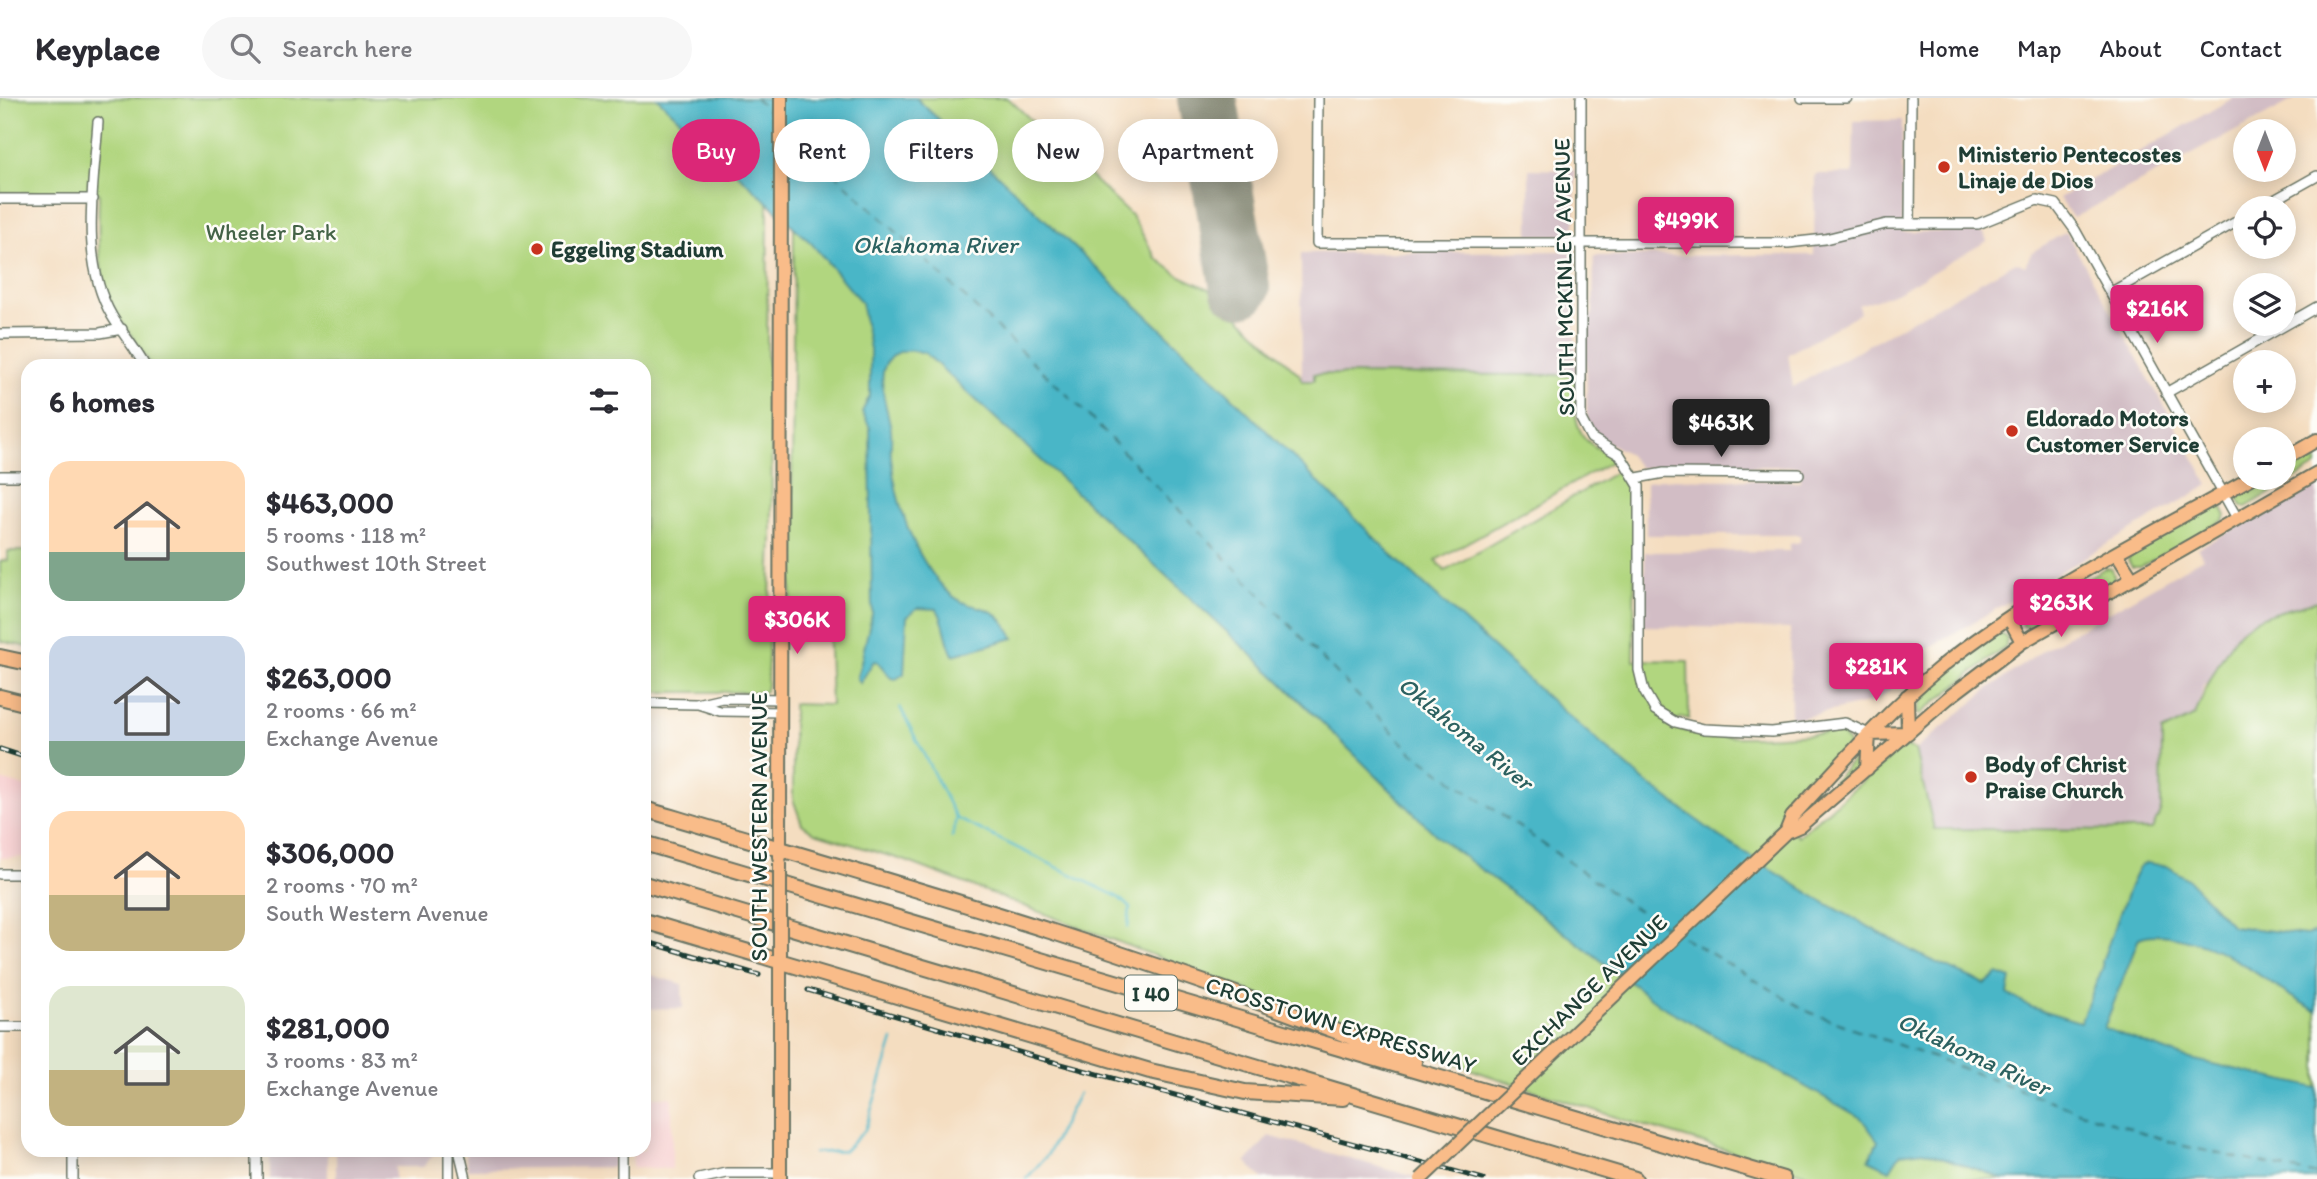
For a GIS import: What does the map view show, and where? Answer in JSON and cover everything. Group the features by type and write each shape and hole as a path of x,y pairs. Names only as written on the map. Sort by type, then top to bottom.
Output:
{"highway":[{"path":"0,657 21,662"},
{"path":"0,697 21,702"},
{"path":"651,811 780,856 1125,954 1320,1023 1488,1093"},
{"name":"CROSSTOWN EXPRESSWAY","path":"651,845 1783,1179"},
{"name":"I 40","path":"651,886 1635,1179"},
{"path":"651,923 780,959 1150,1071 1245,1092 1366,1100"}],"main road":[{"name":"SOUTH WESTERN AVENUE","path":"780,1176 781,98"},
{"path":"2296,453 2316,442"},
{"name":"EXCHANGE AVENUE","path":"1421,1179 1786,832 1800,825 1982,670 2082,606 2317,473"},
{"name":"EXCHANGE AVENUE","path":"1786,832 1792,817 1869,734 1941,667 2009,618 2233,488"},
{"path":"2117,554 2132,578"},
{"path":"2068,583 2082,606"},
{"path":"2009,618 2022,642"},
{"path":"1867,769 1869,734 1908,733 1908,696"}],"street":[{"path":"1318,98 1317,243 1788,243 1910,223 1978,224 2037,200 2050,201 2061,209 2237,518"},
{"name":"SOUTH MCKINLEY AVENUE","path":"1581,98 1581,419 1591,438 1620,455 1637,478"},
{"path":"1802,98 1847,98"},
{"path":"1910,98 1910,223"},
{"path":"98,122 93,199 94,262 107,304 141,359"},
{"path":"2281,196 2317,176"},
{"path":"0,199 93,199"},
{"path":"2110,293 2233,224"},
{"path":"2166,393 2317,307"},
{"path":"0,334 100,333 122,329"},
{"path":"1799,474 1664,473 1637,478 1641,504 1641,682 1652,706 1662,716 1704,729 1779,732 1845,723 1869,734"},
{"path":"0,476 21,476"},
{"path":"651,703 696,704 720,711 781,705"},
{"path":"0,874 21,874"},
{"path":"0,1027 21,1027"},
{"path":"73,1157 73,1179"},
{"path":"257,1157 257,1179"},
{"path":"449,1157 449,1179"},
{"path":"461,1157 466,1179"},
{"path":"622,1157 622,1179"},
{"path":"699,1179 726,1173 780,1176"}],"shaded area":[{"path":"2233,98 2297,98 2258,119 2233,119 2233,132 2073,218 2059,198"},
{"path":"1902,120 1902,232 1979,232 1984,233 1987,241 1896,293 1858,305 1860,313 1788,354 1793,387 2016,262 2025,266 2032,252 2066,232 2209,485 1896,667 1901,681 1876,701 1791,720 1790,629 1644,626 1645,552 1790,551 1790,544 1800,542 1800,535 1646,535 1646,482 1663,479 1800,481 1801,466 1640,468 1627,453 1596,436 1587,419 1586,322 1593,313 1594,256 1814,255 1815,174 1853,174 1854,121"},
{"path":"1529,169 1575,170 1575,225 1570,236 1529,235"},
{"path":"1572,251 1576,375 1315,374 1314,381 1302,381 1301,253"},
{"path":"2317,485 2317,601 2305,605 2204,686 2195,716 2162,732 2161,810 2152,830 1934,829 1915,750 1987,690 2045,649 2203,558 2198,548"},
{"path":"0,780 21,785 21,857 0,858"},
{"path":"651,975 682,984 683,1008 651,1009"},
{"path":"651,1097 672,1097 672,1169 632,1168 633,1157 651,1157"},
{"path":"1269,1136 1422,1179 1263,1179 1246,1162"},
{"path":"270,1157 328,1157 328,1179 270,1179"},
{"path":"336,1157 432,1157 423,1167 395,1167 395,1179 336,1179"},
{"path":"466,1157 613,1157 613,1167 468,1169"}],"green space":[{"name":"Wheeler Park","path":"0,98 1008,98 1030,119 1012,119 1012,182 1096,182 1132,216 1156,258 1180,276 1211,290 1301,376 1302,381 1314,381 1314,374 1576,375 1576,412 1580,430 1591,444 1616,459 1436,560 1445,571 1623,468 1633,483 1635,498 1634,660 1688,661 1689,719 1682,717 1670,726 1691,732 1733,737 1840,733 1848,742 1848,748 1782,819 1798,836 1904,746 1915,750 1934,829 2152,830 2161,810 2162,732 2195,716 2224,655 2246,626 2271,614 2317,601 2317,1179 1824,1179 1625,1120 1487,1075 1234,986 906,861 815,833 802,824 793,799 793,704 831,705 828,617 791,617 794,228 768,203 767,359 771,371 772,537 767,686 765,692 651,692 651,359 147,359 115,311 104,283 98,223 99,193 0,193"},
{"path":"2313,452 2317,454 2317,466 2296,478 2296,460"},
{"path":"2275,490 2246,507 2242,506 2236,495 2238,491"},
{"path":"2220,504 2226,516 2224,520 2140,567 2132,567 2128,560 2132,552"},
{"path":"8,551 21,551 21,646 0,641 0,561 8,560"},
{"path":"2105,568 2112,569 2115,581 2093,594 2087,593 2083,581"},
{"path":"2057,595 2063,595 2067,600 2065,610 2033,629 2023,626 2023,615"},
{"path":"1998,632 2007,638 2006,646 1919,715 1917,713 1922,695 1929,685"},
{"path":"1861,752 1865,755 1860,767 1814,806 1812,804"}],"water":[{"name":"Oklahoma River","path":"657,98 916,98 938,119 884,119 884,182 998,182 998,175 1209,374 1396,559 1556,705 1643,780 1721,838 1820,900 1920,955 1985,984 1998,974 2011,979 2008,994 2031,1007 2080,1022 2103,967 2102,961 2130,886 2139,867 2146,863 2167,866 2189,880 2232,926 2306,935 2317,932 2317,1011 2220,952 2184,939 2148,935 2139,938 2104,1028 2182,1057 2317,1088 2317,1179 2004,1179 1924,1151 1900,1154 1890,1170 1869,1160 1878,1141 1861,1118 1660,1005 1439,838 1278,679 925,353 918,351 893,355 885,365 882,380 891,430 891,457 902,510 923,560 945,589 955,598 998,616 1014,638 953,655 937,609 917,608 907,617 904,674 896,679 891,678 878,662 874,661 860,683 857,679 872,614 870,428 862,412 870,395 870,349 861,302 812,244 746,182 760,182 760,119 679,119"}],"waterway":[{"path":"900,707 956,818 952,837"},
{"path":"956,818 1118,897 1130,908 1128,928"},
{"path":"814,1153 844,1151 865,1130 893,1040"},
{"path":"1026,1179 1048,1154 1079,1093"}],"ferry route":[{"path":"755,98 775,117"},
{"path":"844,182 1081,408 1412,752 1630,905 1675,932"},
{"path":"1683,937 1809,1012 2078,1111 2184,1146 2317,1175"}],"runway":[{"path":"1207,98 1240,287"}],"railway":[{"path":"0,749 21,756"},
{"path":"651,943 759,975"},
{"path":"808,990 1039,1058 1483,1179"}],"place":[{"name":"Ministerio Pentecostes Linaje de Dios","path":"1944,167"},
{"name":"Eggeling Stadium","path":"537,249"},
{"name":"Eldorado Motors Customer Service","path":"2012,431"},
{"name":"Body of Christ Praise Church","path":"1971,777"}]}
